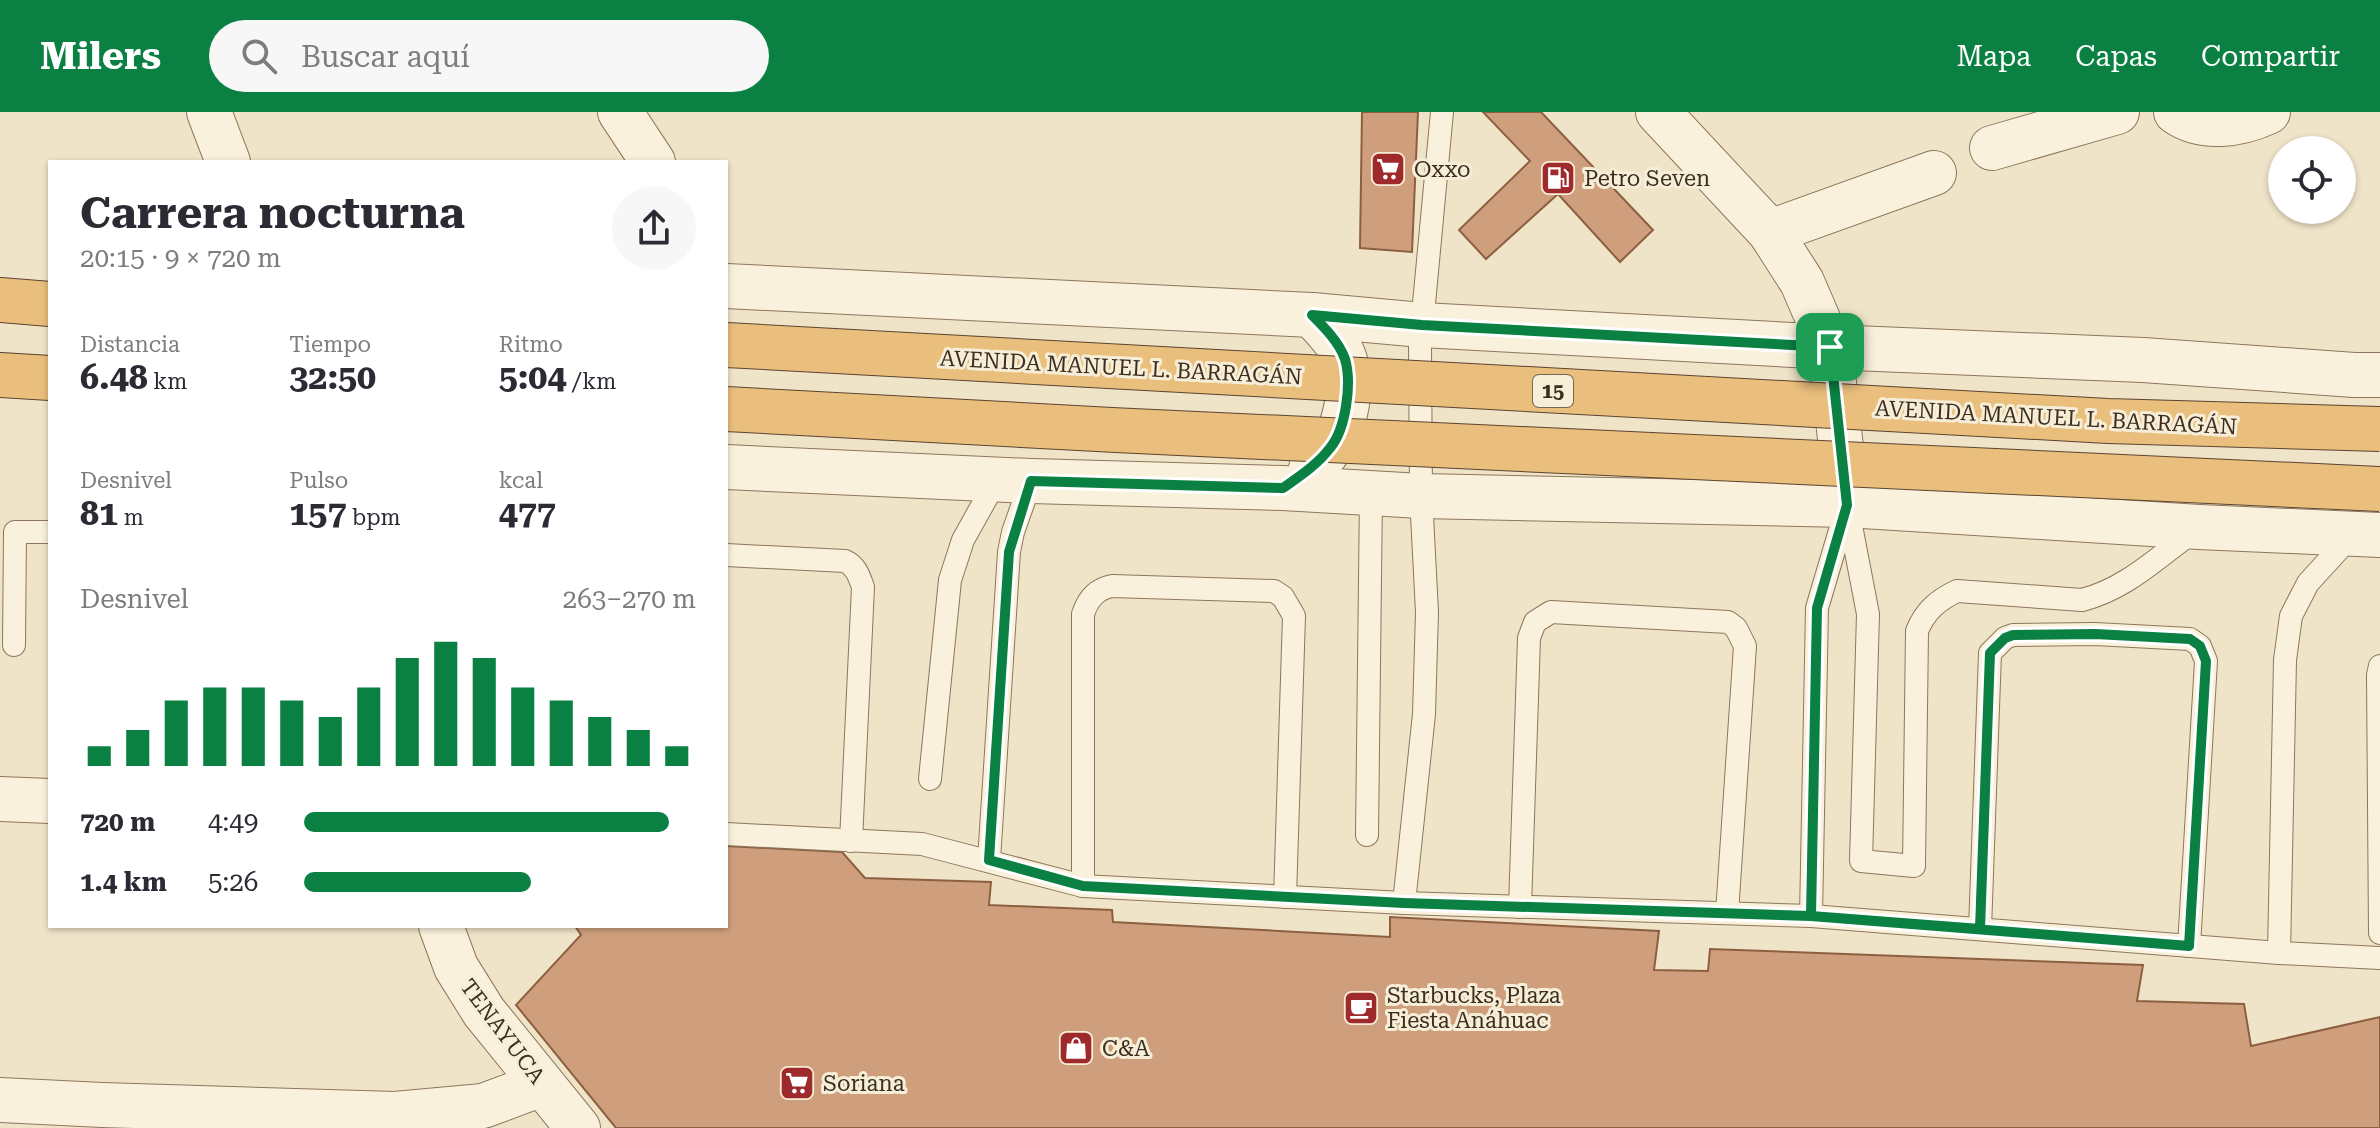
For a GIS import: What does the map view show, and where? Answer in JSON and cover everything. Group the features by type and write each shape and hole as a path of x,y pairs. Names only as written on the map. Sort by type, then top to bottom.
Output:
{"highway":[{"path":"0,300 48,304"},
{"name":"AVENIDA MANUEL L. BARRAGÁN","path":"728,345 2108,421 2380,429"},
{"path":"0,375 48,378"},
{"path":"728,409 1822,466 2380,489"}],"street":[{"path":"209,112 227,160"},
{"path":"620,112 652,160"},
{"path":"1658,112 1770,232 1802,282 1830,347 1847,505"},
{"path":"1992,148 2117,112"},
{"path":"2176,112 2189,122 2224,124 2245,122 2268,112"},
{"path":"1770,232 1934,173"},
{"path":"729,282 1312,315 1422,325 2143,360 2371,380"},
{"path":"1283,488 1315,465 1333,446 1344,419 1348,390 1345,359 1331,336 1312,315"},
{"path":"728,467 1421,496 1847,505 2199,527 2372,528"},
{"path":"0,799 48,801"},
{"name":"TENAYUCA","path":"442,928 456,967 484,1012 578,1128"},
{"path":"0,1100 102,1117 395,1114 483,1106 542,1084"}],"lane":[{"path":"1404,903 1424,714 1427,612 1421,496 1420,346 1442,112"},
{"path":"930,779 950,580 963,540 1014,480"},
{"path":"989,860 1014,480"},
{"path":"1367,835 1371,494"},
{"path":"1847,505 1868,614 1861,861 1914,866 1917,631 1927,612 1944,597 1957,591 2082,600 2100,595 2116,589 2199,527"},
{"path":"1811,916 1817,608 1847,505"},
{"path":"2279,953 2285,660 2291,616 2308,583 2328,559 2372,528"},
{"path":"14,645 15,532 48,532"},
{"path":"728,555 845,561 859,575 863,587 851,841"},
{"path":"1083,886 1083,614 1088,601 1095,593 1112,586 1274,591 1283,597 1294,616 1285,897"},
{"path":"1520,907 1529,638 1535,622 1551,612 1728,622 1741,635 1745,646 1727,913"},
{"path":"1980,929 1990,653 1995,646 2013,635 2095,634 2190,639 2200,646 2206,661 2189,946"},
{"path":"2380,666 2380,933"},
{"path":"728,834 922,844 1083,886 1404,903 1811,916 2279,953 2380,958"}],"building":[{"name":"Oxxo","path":"1362,112 1418,112 1412,252 1360,248"},
{"name":"Petro Seven","path":"1483,112 1541,112 1653,230 1620,262 1558,194 1486,259 1459,230 1530,161"},
{"path":"728,846 842,852 865,878 991,882 989,905 1112,910 1113,922 1390,937 1390,917 1659,931 1654,970 1708,971 1710,949 2143,965 2137,1001 2244,1004 2251,1046 2380,1017 2380,1128 616,1128 516,1005 581,935 576,928 728,928"}],"place":[{"name":"Oxxo","path":"1388,169"},
{"name":"Petro Seven","path":"1558,178"},
{"name":"Starbucks, Plaza Fiesta Anáhuac","path":"1361,1008"},
{"name":"C&A","path":"1076,1048"},
{"name":"Soriana","path":"797,1083"}],"route":[{"path":"1830,347 1422,325 1312,315 1331,336 1345,359 1348,390 1344,419 1333,446 1315,465 1283,488 1031,481 1009,552 989,860 1083,886 1404,903 1811,916 2189,946 2206,661 2200,646 2190,639 2095,634 2013,635 1995,646 1990,653 1980,929 1811,916 1817,608 1847,505 1830,347"}]}
